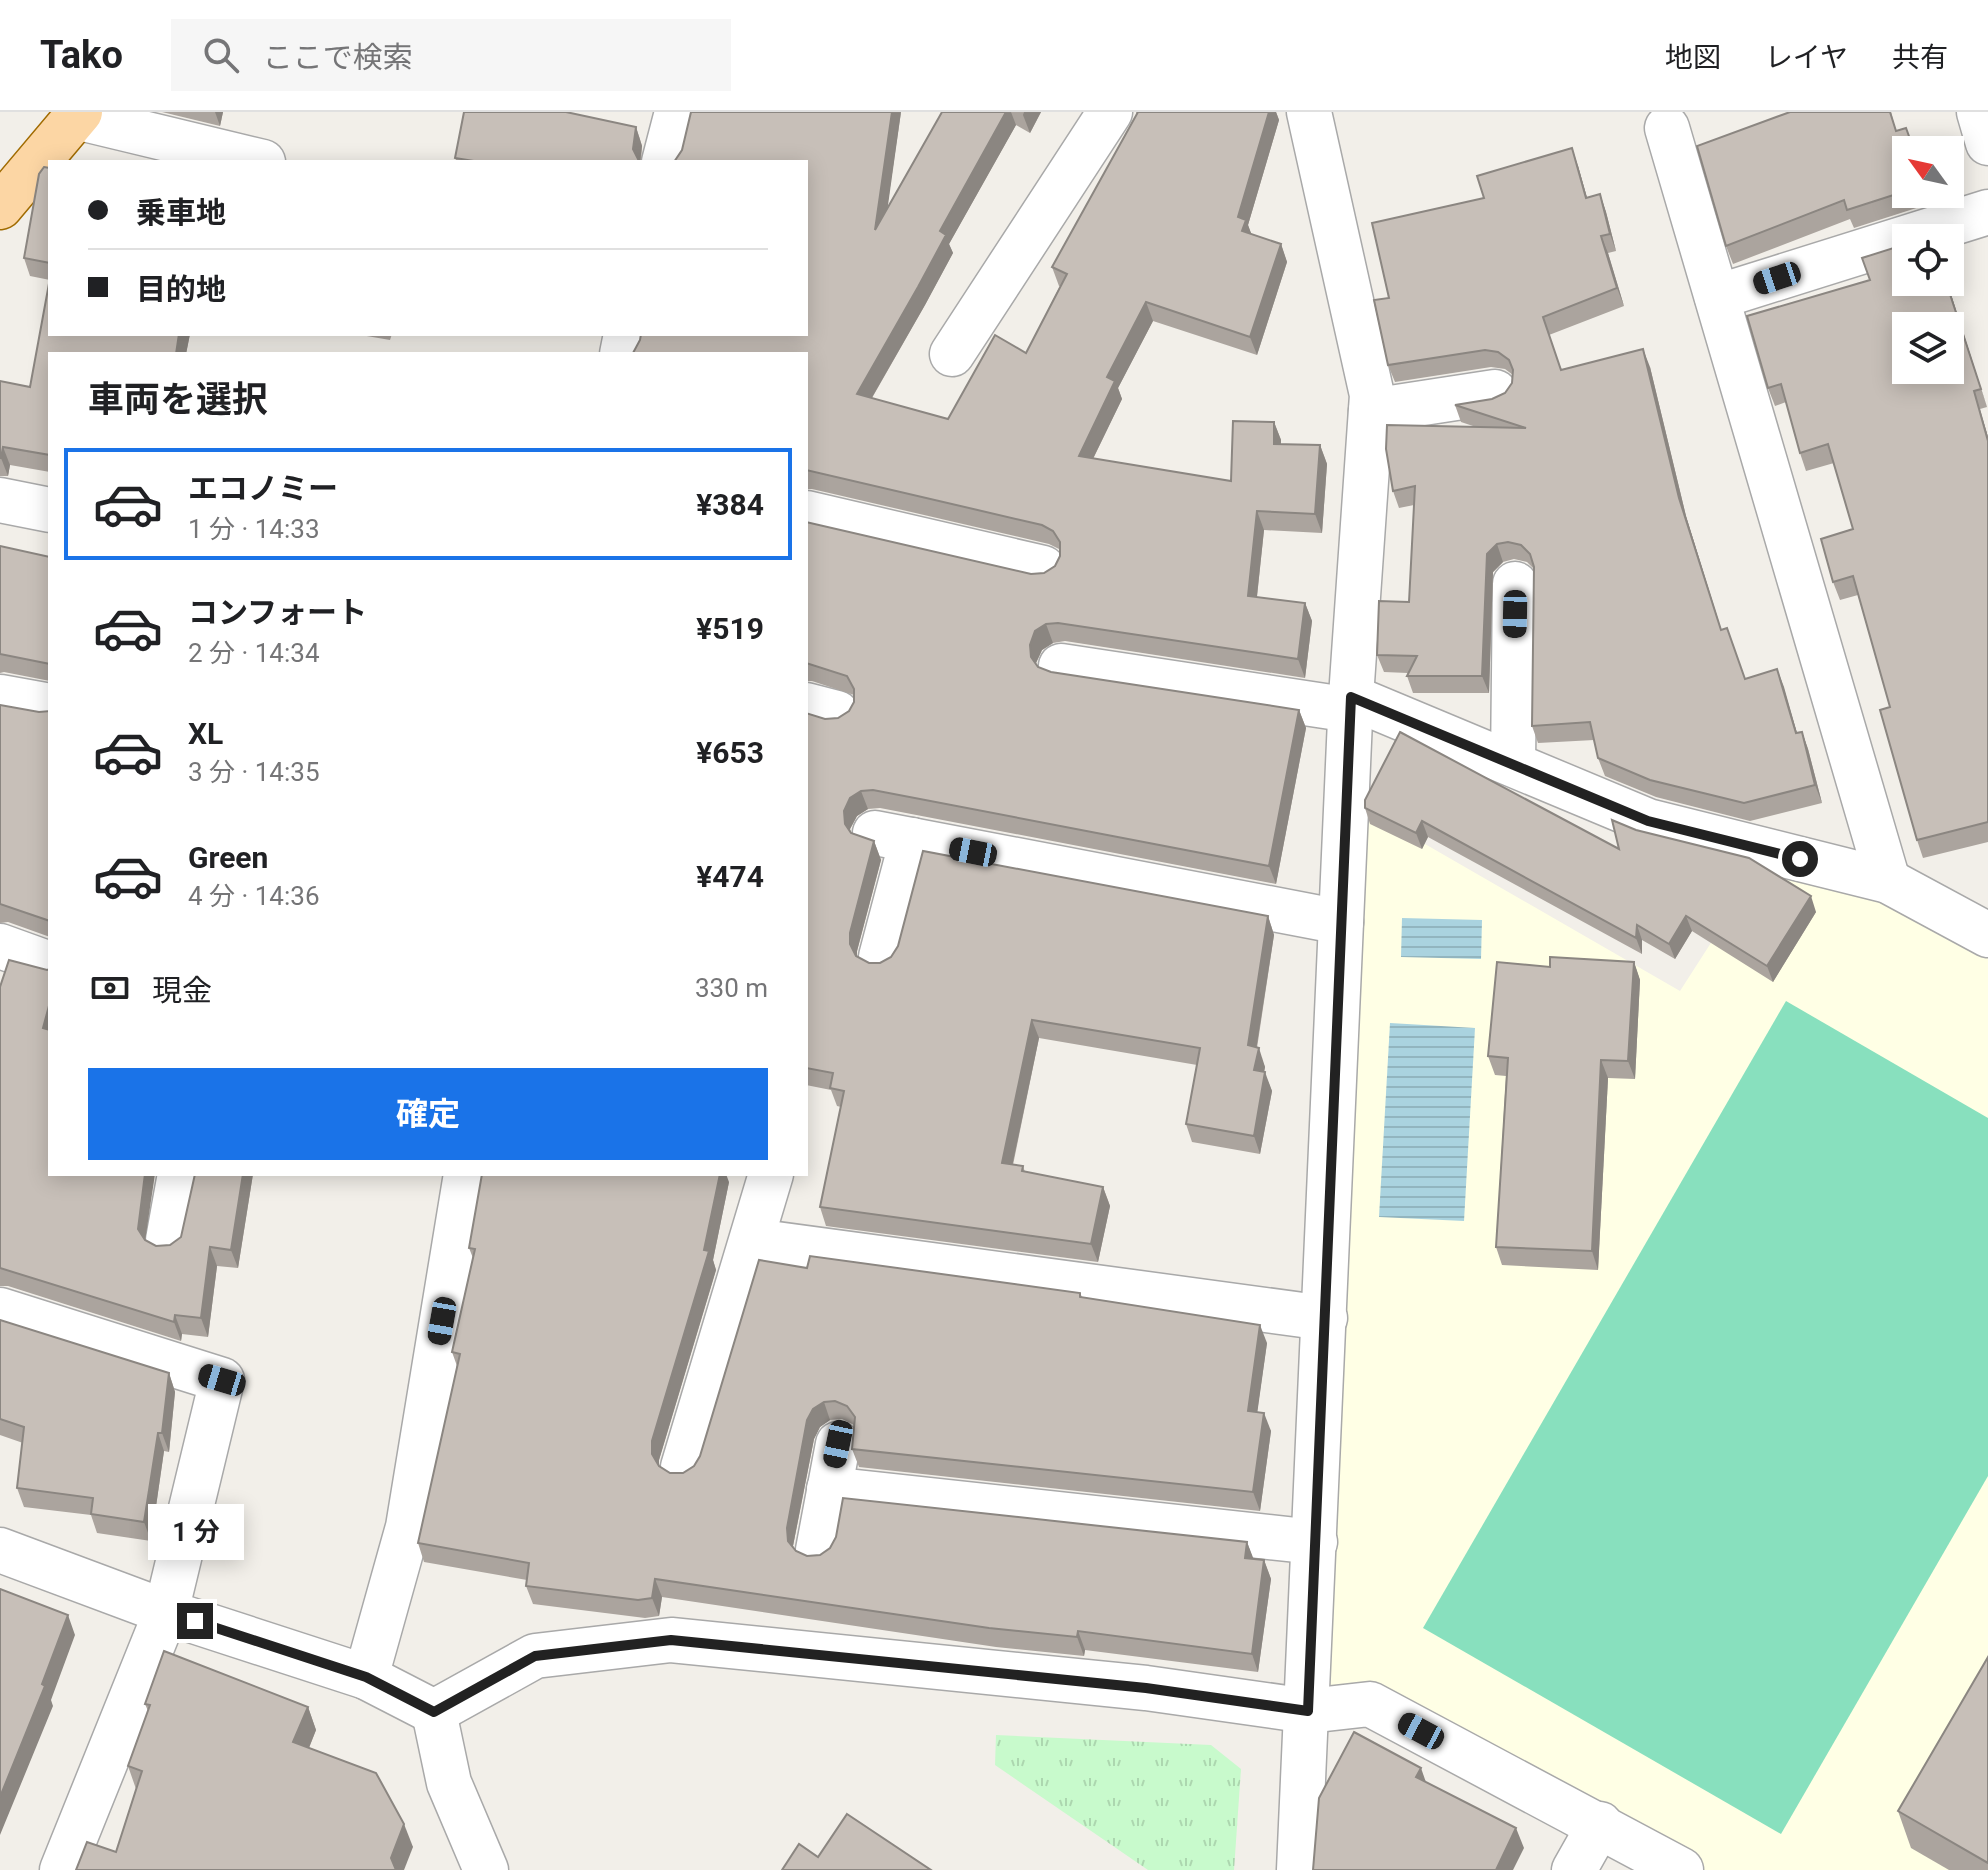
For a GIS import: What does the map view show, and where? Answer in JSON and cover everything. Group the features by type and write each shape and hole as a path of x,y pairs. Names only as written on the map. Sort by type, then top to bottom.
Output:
{"main road":[{"path":"0,207 78,114"}],"street":[{"path":"665,160 677,112"},
{"path":"952,354 1110,112"},
{"path":"1299,1870 1351,703 1372,395 1309,112"},
{"path":"1979,112 1988,143"},
{"path":"78,114 255,160"},
{"path":"1667,128 1888,881"},
{"path":"1717,297 1988,212"},
{"path":"1371,411 1495,392"},
{"path":"0,500 48,510"},
{"path":"808,513 1043,568"},
{"path":"1513,764 1515,584"},
{"path":"1061,666 1351,703 1513,764 1648,821 1888,881 1988,935"},
{"path":"0,697 48,706"},
{"path":"881,957 893,837 1341,922"},
{"path":"0,946 48,963"},
{"path":"168,1240 180,1176"},
{"path":"366,1677 408,1527 466,1176"},
{"path":"683,1467 754,1241 770,1176"},
{"path":"754,1241 1325,1318"},
{"path":"0,1310 222,1380 166,1612 62,1870"},
{"path":"818,1550 838,1444"},
{"path":"829,1489 1315,1542"},
{"path":"0,1550 166,1612 366,1677 434,1712"},
{"path":"434,1712 535,1656 671,1640 1146,1688 1308,1711 1370,1704 1600,1824 1681,1870"},
{"path":"434,1712 449,1783 486,1870"},
{"path":"1574,1870 1600,1824"}],"shaded area":[{"path":"1347,799 1680,991 1770,851 1988,935 1988,1870 1673,1870 1370,1705 1308,1711"}],"green space":[{"path":"1786,1001 1988,1118 1988,1476 1781,1834 1423,1628"},
{"path":"996,1735 1211,1745 1241,1769 1234,1870 1148,1870 995,1765"}],"water":[{"path":"1402,918 1482,920 1481,959 1401,957"},
{"path":"1390,1023 1475,1028 1464,1221 1379,1217"}],"building":[{"path":"464,112 566,112 636,127 633,149 638,160 455,158"},
{"path":"691,112 892,112 875,230 942,112 1006,112 940,231 946,235 857,394 948,419 995,335 1026,353 1067,274 1052,267 1138,112 1269,112 1238,217 1246,220 1242,231 1281,244 1250,337 1146,302 1107,377 1115,381 1079,456 1231,481 1233,421 1274,422 1274,444 1320,445 1315,514 1257,511 1248,596 1305,603 1298,659 1058,623 1046,624 1035,631 1030,645 1031,657 1038,667 1051,672 1299,710 1269,866 873,790 861,791 850,798 844,811 845,824 851,833 874,841 850,933 850,944 856,956 869,963 880,963 891,957 898,946 923,851 1268,916 1248,1045 1259,1048 1254,1070 1265,1072 1254,1136 1186,1124 1200,1048 1032,1020 1002,1163 1023,1166 1022,1171 1103,1187 1091,1244 820,1207 844,1091 830,1088 833,1073 808,1068 808,714 825,719 838,718 849,711 854,702 854,689 847,676 808,664 808,522 1031,574 1044,573 1055,566 1060,556 1060,542 1053,531 1042,525 808,470 808,352 634,352 641,336 808,336 808,160 675,160 682,150"},
{"path":"1790,112 1890,112 1896,131 1906,128 1909,136 1892,136 1892,196 1847,210 1844,200 1726,246 1697,146"},
{"path":"1572,148 1586,198 1600,194 1610,234 1601,236 1617,288 1543,317 1561,370 1643,349 1679,498 1721,630 1727,628 1745,679 1777,669 1796,733 1802,732 1815,785 1744,803 1650,780 1598,758 1590,722 1532,726 1534,567 1530,554 1521,545 1508,542 1497,544 1487,554 1482,676 1407,676 1417,656 1377,655 1379,601 1409,602 1415,486 1393,491 1386,449 1387,425 1526,428 1455,405 1492,399 1505,393 1512,383 1513,370 1509,360 1498,352 1485,350 1388,365 1374,300 1389,298 1372,223 1484,198 1477,176"},
{"path":"44,167 48,168 48,263 24,258 39,174"},
{"path":"1892,248 1892,296 1951,296 1956,312 1892,312 1892,384 1964,384 1964,337 1981,389 1974,391 1988,441 1988,822 1917,840 1880,710 1890,707 1853,576 1833,582 1821,539 1853,529 1828,444 1800,453 1781,384 1768,388 1747,316 1870,280 1862,258"},
{"path":"48,289 48,336 179,336 176,352 48,352 48,455 3,447 0,458 0,381 30,387"},
{"path":"0,546 48,557 48,664 0,654"},
{"path":"0,705 48,711 48,920 0,904"},
{"path":"1400,732 1619,849 1612,820 1636,830 1749,858 1811,896 1767,966 1686,916 1669,944 1637,925 1636,938 1422,821 1416,833 1365,808 1365,800"},
{"path":"1550,957 1634,962 1628,1061 1601,1060 1592,1251 1496,1247 1508,1058 1488,1056 1497,962 1550,967"},
{"path":"9,960 48,970 48,1009 43,1028 48,1029 48,1176 145,1176 138,1229 145,1240 156,1246 170,1245 181,1237 195,1176 243,1176 231,1250 210,1247 201,1318 175,1315 174,1322 0,1268 0,987"},
{"path":"482,1176 720,1176 704,1250 709,1251 652,1441 652,1454 659,1466 670,1473 683,1473 694,1466 700,1456 759,1260 807,1268 810,1256 1080,1293 1080,1297 1260,1325 1248,1411 1264,1413 1253,1492 852,1449 855,1417 847,1406 835,1401 824,1402 813,1409 807,1420 787,1528 788,1541 796,1551 807,1556 820,1555 830,1548 836,1537 843,1498 1247,1542 1245,1558 1264,1560 1252,1654 1078,1631 1077,1637 989,1628 655,1579 652,1598 638,1600 526,1586 529,1563 418,1543 460,1354 452,1352 475,1249 469,1248"},
{"path":"0,1320 169,1373 162,1433 158,1433 144,1522 91,1514 93,1498 17,1488 24,1427 0,1419"},
{"path":"0,1589 68,1615 42,1684 45,1686 0,1797"},
{"path":"164,1651 308,1707 293,1742 376,1773 404,1824 391,1858 396,1870 76,1870 87,1842 116,1852 142,1771 128,1766 150,1705 145,1704"},
{"path":"1988,1657 1988,1863 1898,1811"},
{"path":"1354,1732 1421,1768 1416,1777 1516,1828 1496,1870 1313,1870 1319,1798"},
{"path":"847,1814 931,1870 782,1870 799,1844 818,1857"}],"route":[{"path":"195,1621 366,1677 434,1712 535,1656 671,1640 1146,1688 1308,1711 1351,697 1648,821 1800,859"}]}
